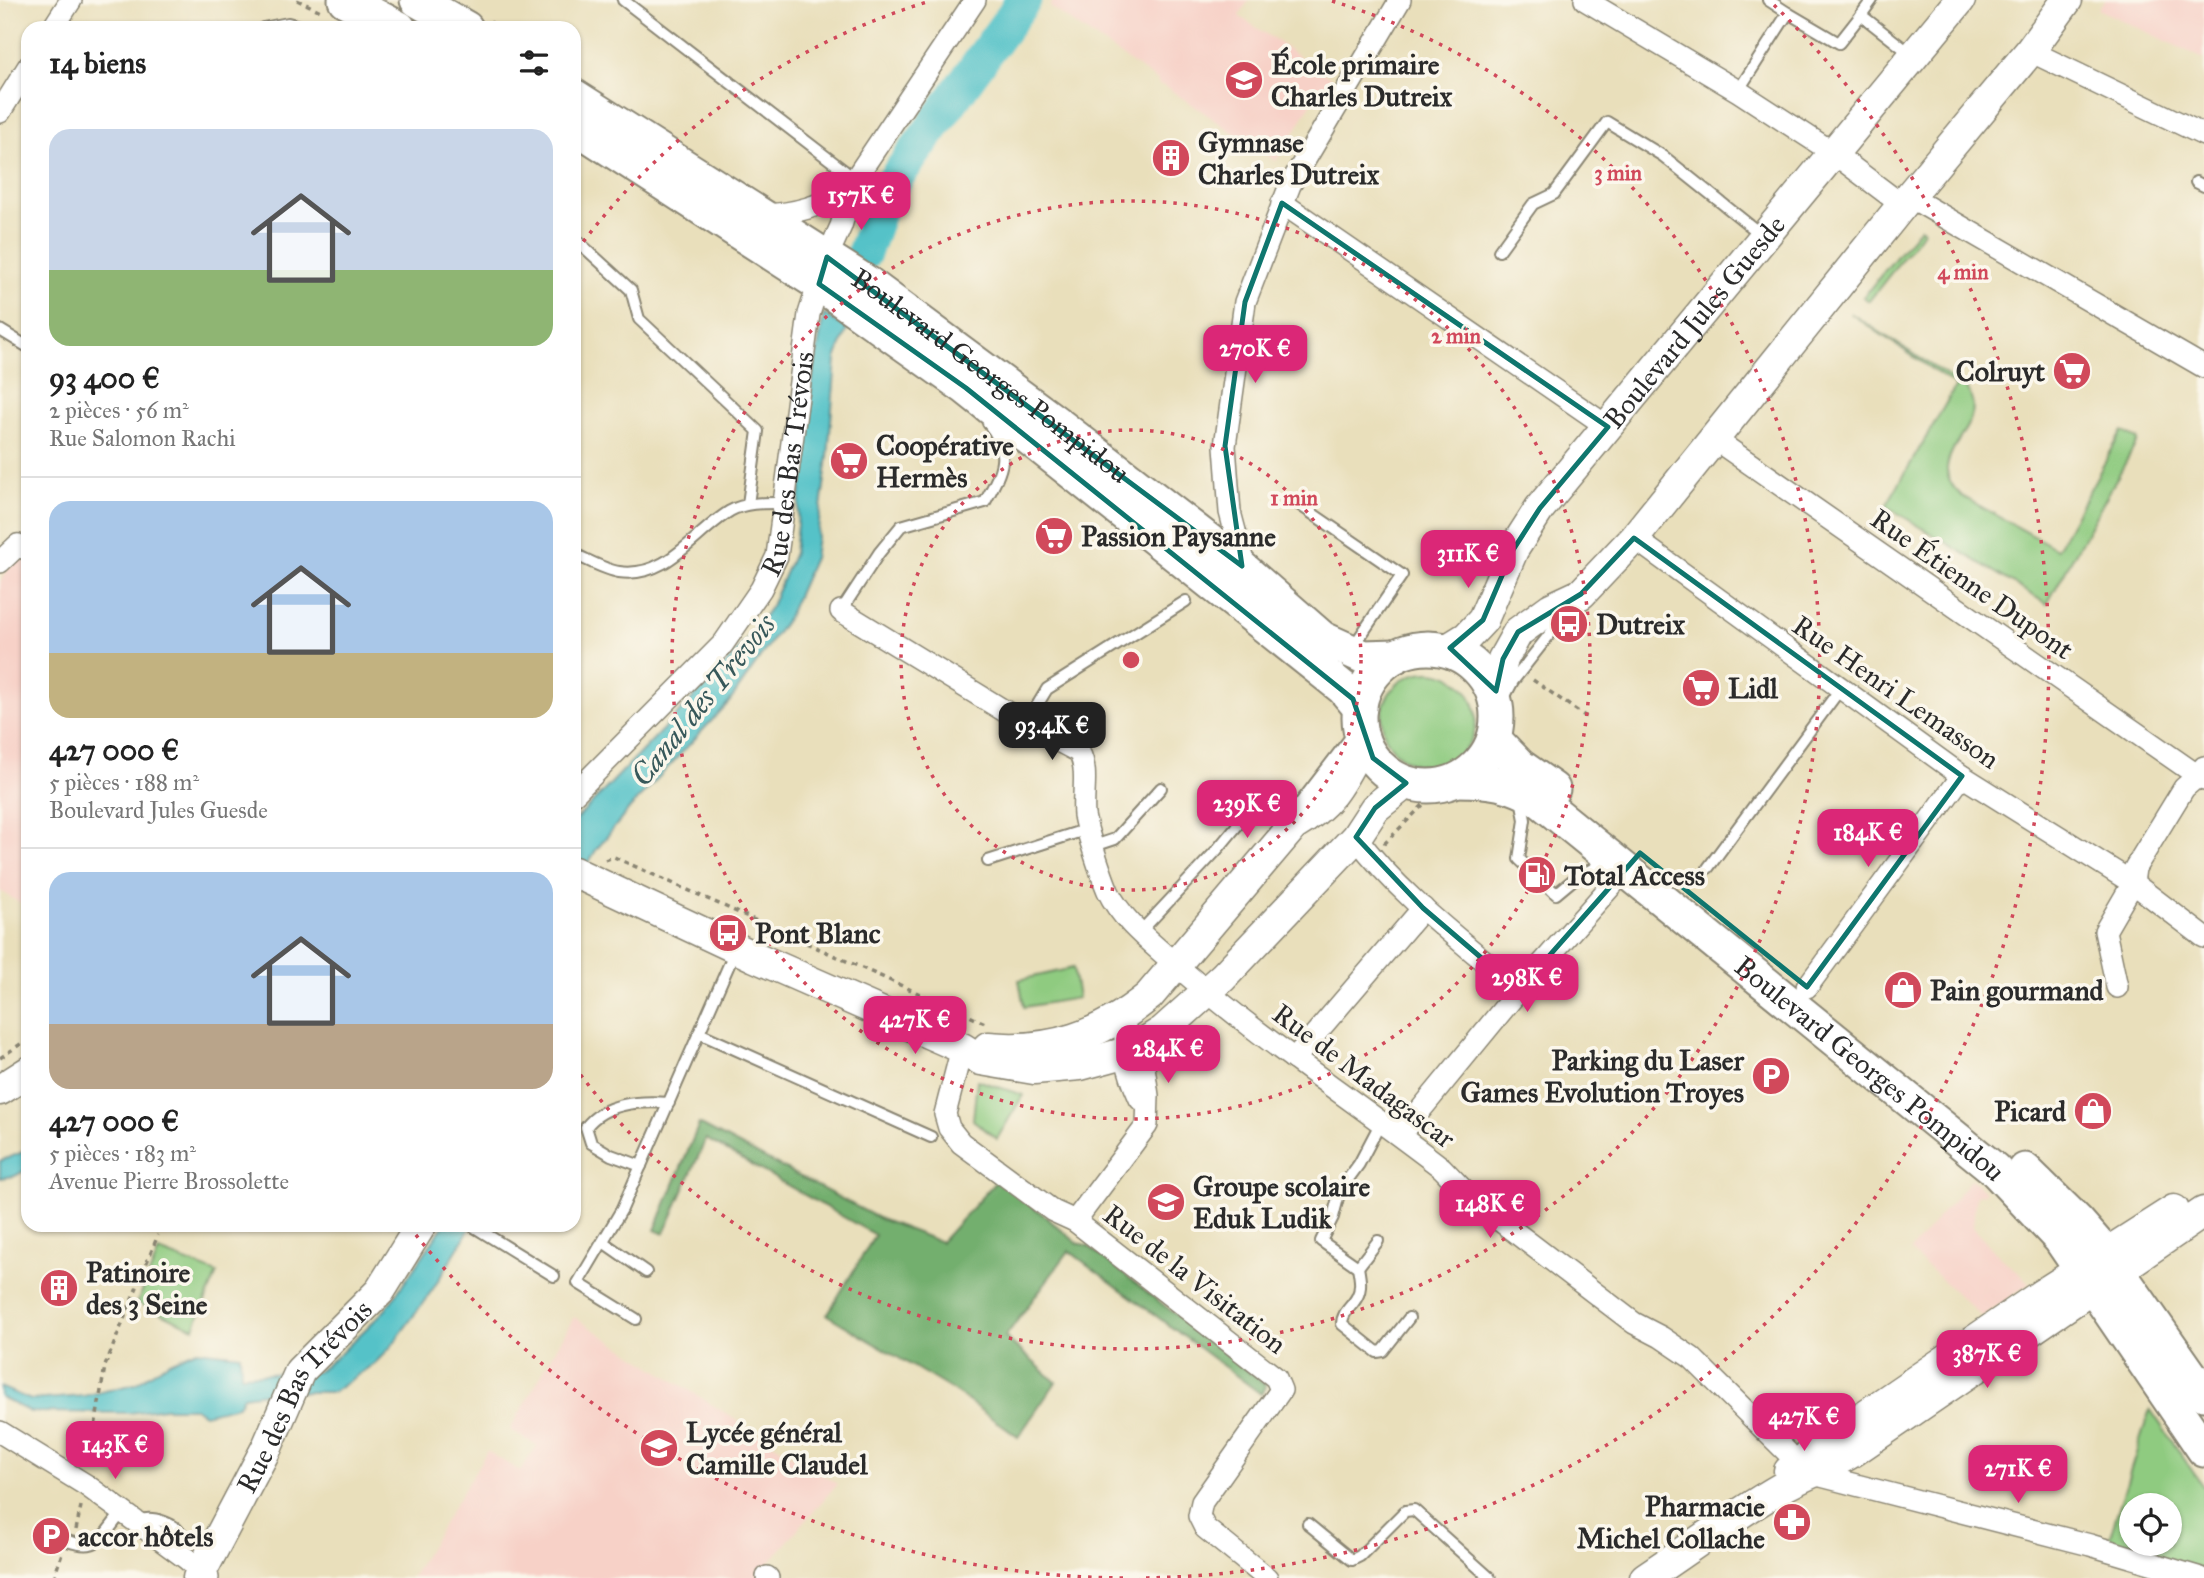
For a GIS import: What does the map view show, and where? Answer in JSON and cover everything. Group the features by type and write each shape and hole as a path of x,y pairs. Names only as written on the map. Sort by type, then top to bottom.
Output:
{"main road":[{"path":"345,0 386,21"},
{"path":"417,0 454,21"},
{"name":"Boulevard Jules Guesde","path":"1446,650 1467,637 1483,620 1513,550 1540,508 1960,0"},
{"path":"1458,780 1480,763 1495,716 1503,659 1518,632 1542,613 1581,594 1634,538 2030,51 2067,0"},
{"name":"Boulevard Georges Pompidou","path":"581,100 763,215 823,270 966,388 1335,682 1361,724 1373,758 1388,773 1406,783 1424,787 1442,786 1458,780 1495,781 1538,799 1994,1169 2060,1239 2099,1271 2204,1394"},
{"name":"Boulevard Georges Pompidou","path":"581,130 823,270 869,284 1062,427 1245,571 1322,638 1350,653 1364,657 1396,656 1425,648 1446,650 1476,667 1487,681 1505,753 1578,805 1807,987 1991,1138 2078,1222 2099,1271 2204,1450"},
{"path":"962,1048 976,1046 1009,1049 1045,1046 1082,1036 1125,1015 1149,996 1293,826 1337,790 1361,724 1372,678 1396,656"},
{"path":"587,870 736,948 962,1048 981,1060 1034,1069 1060,1068 1132,1049 1163,1031 1207,992 1356,837 1375,808 1406,783"},
{"path":"0,1090 21,1076"},
{"path":"1645,1578 1808,1472 1854,1451 2204,1192"},
{"path":"2099,1271 2204,1212"},
{"name":"Rue des Bas Trévois","path":"197,1571 267,1447 294,1383 380,1291 417,1232"}],"street":[{"path":"58,21 71,0"},
{"name":"Rue des Bas Trévois","path":"581,787 729,636 761,589 777,556 806,331 852,184 975,0"},
{"path":"1245,571 1230,512 1225,446 1245,302 1282,202 1400,0"},
{"path":"1585,0 1738,91 1907,199 1917,201 2204,367"},
{"path":"2030,51 2204,135"},
{"path":"0,112 21,79"},
{"path":"763,215 797,212 829,201 852,184"},
{"path":"1282,202 1608,427"},
{"name":"Rue Étienne Dupont","path":"1713,438 2202,774"},
{"name":"Rue Henri Lemasson","path":"1634,538 1962,776 2133,883 2204,937"},
{"path":"0,562 21,546"},
{"path":"841,611 1026,724"},
{"name":"Rue de Madagascar","path":"1026,724 1079,752 1083,760 1084,817 1108,890 1120,910 1140,932 1207,992 1442,1168 1490,1213 1624,1316 1692,1358 1808,1472"},
{"path":"2117,987 2105,931 2133,883 2135,868 2184,788 2202,774"},
{"path":"1807,987 1962,776"},
{"path":"1356,837 1371,857 1423,908 1519,990"},
{"path":"1399,1135 1619,864"},
{"path":"1294,1059 1423,908"},
{"name":"Rue de la Visitation","path":"1074,1221 1147,1125 1140,1099 1129,1075 1132,1049 1125,1015"},
{"name":"Rue de la Visitation","path":"962,1048 945,1114 949,1128 961,1143 1054,1211 1074,1221 1276,1378 1281,1390 1202,1502 1199,1516 1205,1528 1267,1578"},
{"path":"0,1432 86,1485 197,1571"},
{"path":"1808,1472 2162,1578"},
{"path":"1808,1472 2090,1545 2201,1578"}],"lane":[{"path":"623,0 852,184"},
{"path":"1768,0 1839,43 1872,0"},
{"path":"1738,91 1788,13"},
{"path":"1861,15 1914,57"},
{"path":"1499,251 1533,204 1554,194 1606,122 1663,156 1763,236"},
{"path":"581,244 631,290 639,319 758,431 748,504"},
{"path":"0,330 21,342"},
{"path":"841,611 901,526 985,502 1002,470 1003,454 998,436 979,412 966,388"},
{"path":"1294,501 1402,575 1350,653"},
{"path":"581,557 618,572 642,572 669,561 731,511 748,504 783,503"},
{"path":"1026,724 1047,689 1186,601"},
{"path":"1708,868 1841,688"},
{"path":"988,861 1091,838 1115,839 1161,789"},
{"path":"1519,789 1524,820 1519,859 1556,894 1574,879 1619,864"},
{"path":"1140,932 1216,851 1255,804"},
{"path":"636,1319 578,1283 622,1209 736,948"},
{"path":"699,1033 931,1137"},
{"path":"641,1166 611,1155 591,1143 586,1127 595,1115 637,1101 669,1103"},
{"path":"1359,1267 1321,1241 1334,1216 1340,1191 1359,1164 1381,1122"},
{"path":"483,1232 554,1276"},
{"path":"1378,1241 1359,1267 1361,1283 1357,1296 1342,1318 1342,1324 1377,1352 1383,1351 1409,1318"},
{"path":"603,1242 646,1272"},
{"path":"1308,1524 1352,1560 1360,1556 1405,1511 1414,1510 1490,1578"},
{"path":"51,1536 83,1546 91,1545 129,1517"}],"path":[{"path":"1528,676 1589,719"},
{"path":"587,870 614,857 988,1024"},
{"path":"0,1058 21,1044"},
{"path":"86,1485 105,1366 158,1235"}],"highlighted area":[{"path":"1282,203 1608,427 1540,508 1513,550 1483,620 1450,648 1496,691 1503,659 1518,632 1581,594 1634,538 1962,776 1807,987 1640,853 1519,990 1423,908 1356,837 1375,808 1406,783 1373,758 1353,699 966,388 819,284 827,257 1242,566 1225,446 1245,302"}],"shaded area":[{"name":"École primaire Charles Dutreix","path":"1053,0 1249,0 1239,16 1333,79 1326,88 1318,91 1276,161 1161,86 1158,81 1050,7"},
{"path":"2106,0 2204,0 2204,59 2098,9"},
{"path":"17,556 21,559 21,904 0,891 0,582"},
{"path":"1971,1179 1986,1192 1976,1195 1973,1227 1996,1253 2030,1283 1982,1317 1910,1251"},
{"name":"Lycée général Camille Claudel","path":"574,1317 837,1484 768,1564 761,1576 763,1578 411,1578 487,1451 520,1471 537,1446 510,1430"}],"green space":[{"path":"1920,228 1923,231 1920,236 1869,301 1863,297"},
{"path":"1850,313 1966,388 1973,402 1971,416 1951,455 1947,468 1950,482 1962,496 2057,549 2122,431 2138,440 2047,604 1886,506 1956,386"},
{"path":"1429,672 1447,675 1462,686 1473,701 1476,719 1473,737 1462,752 1447,763 1429,766 1411,763 1396,752 1385,737 1382,719 1385,701 1396,686 1411,675"},
{"path":"1073,968 1078,998 1024,1007 1019,980"},
{"path":"977,1080 1023,1095 997,1139 973,1120"},
{"path":"699,1124 880,1219 941,1242 999,1178 1076,1242 1088,1246 1266,1385 1261,1394 1069,1251 1005,1337 1056,1382 1018,1437 954,1391 827,1315 875,1235 706,1139 664,1234 655,1230"},
{"path":"159,1251 217,1273 194,1328 137,1303"},
{"path":"2150,1409 2204,1488 2204,1571 2154,1556 2182,1556 2182,1493 2123,1493"},
{"path":"2119,1507 2119,1545 2108,1542"}],"water":[{"path":"824,314 847,329 836,359 828,457 814,558 788,617 730,701 630,808 596,850 581,875 581,815 733,656 771,606 794,553 813,375"},
{"path":"21,1153 21,1173 0,1178 0,1161"},
{"path":"439,1232 468,1232 433,1289 390,1348 375,1363 333,1392 272,1392 243,1396 238,1406 204,1414 195,1408 164,1408 130,1413 30,1412 0,1397 0,1387 31,1400 84,1396 135,1384 168,1363 197,1350 240,1355 241,1375 317,1372 341,1353 386,1309"}],"waterway":[{"name":"Canal des Trevois","path":"864,253 885,193 1024,0"}],"place":[{"name":"École primaire Charles Dutreix","path":"1244,80"},
{"name":"Gymnase Charles Dutreix","path":"1171,158"},
{"name":"Colruyt","path":"2072,371"},
{"name":"Coopérative Hermès","path":"849,461"},
{"name":"Passion Paysanne","path":"1054,536"},
{"name":"Dutreix","path":"1569,624"},
{"name":"Lidl","path":"1701,688"},
{"name":"Total Access","path":"1537,875"},
{"name":"Pont Blanc","path":"728,933"},
{"name":"Pain gourmand","path":"1903,990"},
{"name":"Parking du Laser Games Evolution Troyes","path":"1771,1076"},
{"name":"Picard","path":"2093,1111"},
{"name":"Groupe scolaire Eduk Ludik","path":"1166,1202"},
{"name":"Patinoire des 3 Seine","path":"59,1288"},
{"name":"Lycée général Camille Claudel","path":"659,1448"},
{"name":"Pharmacie Michel Collache","path":"1792,1522"},
{"name":"accor hôtels","path":"51,1536"}]}
